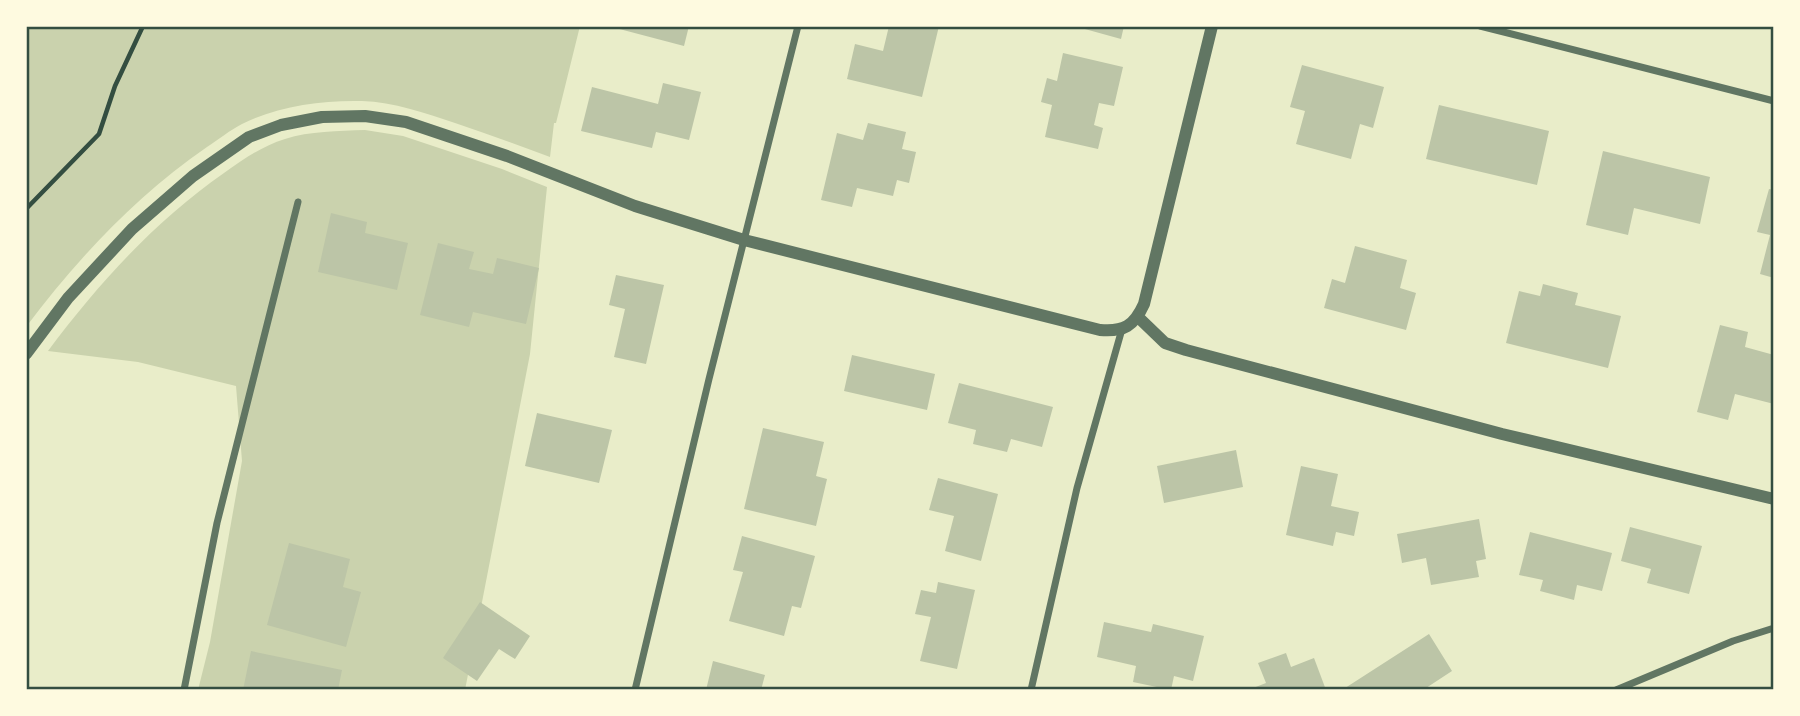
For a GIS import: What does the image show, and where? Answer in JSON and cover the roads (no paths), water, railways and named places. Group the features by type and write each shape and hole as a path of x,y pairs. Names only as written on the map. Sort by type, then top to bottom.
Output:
{"street":[{"path":"635,690 709,379 798,26"},
{"path":"26,354 68,298 132,229 193,176 249,137 281,125 322,117 365,116 406,122 507,156 635,206 744,240 1100,330 1114,331 1128,326 1138,317 1144,304 1212,26"},
{"path":"1480,26 1774,101"},
{"path":"184,690 217,523 298,202"},
{"path":"1138,317 1166,342 1186,350 1502,434 1774,499"},
{"path":"1031,690 1077,488 1122,328"},
{"path":"1616,690 1733,641 1774,628"}]}
